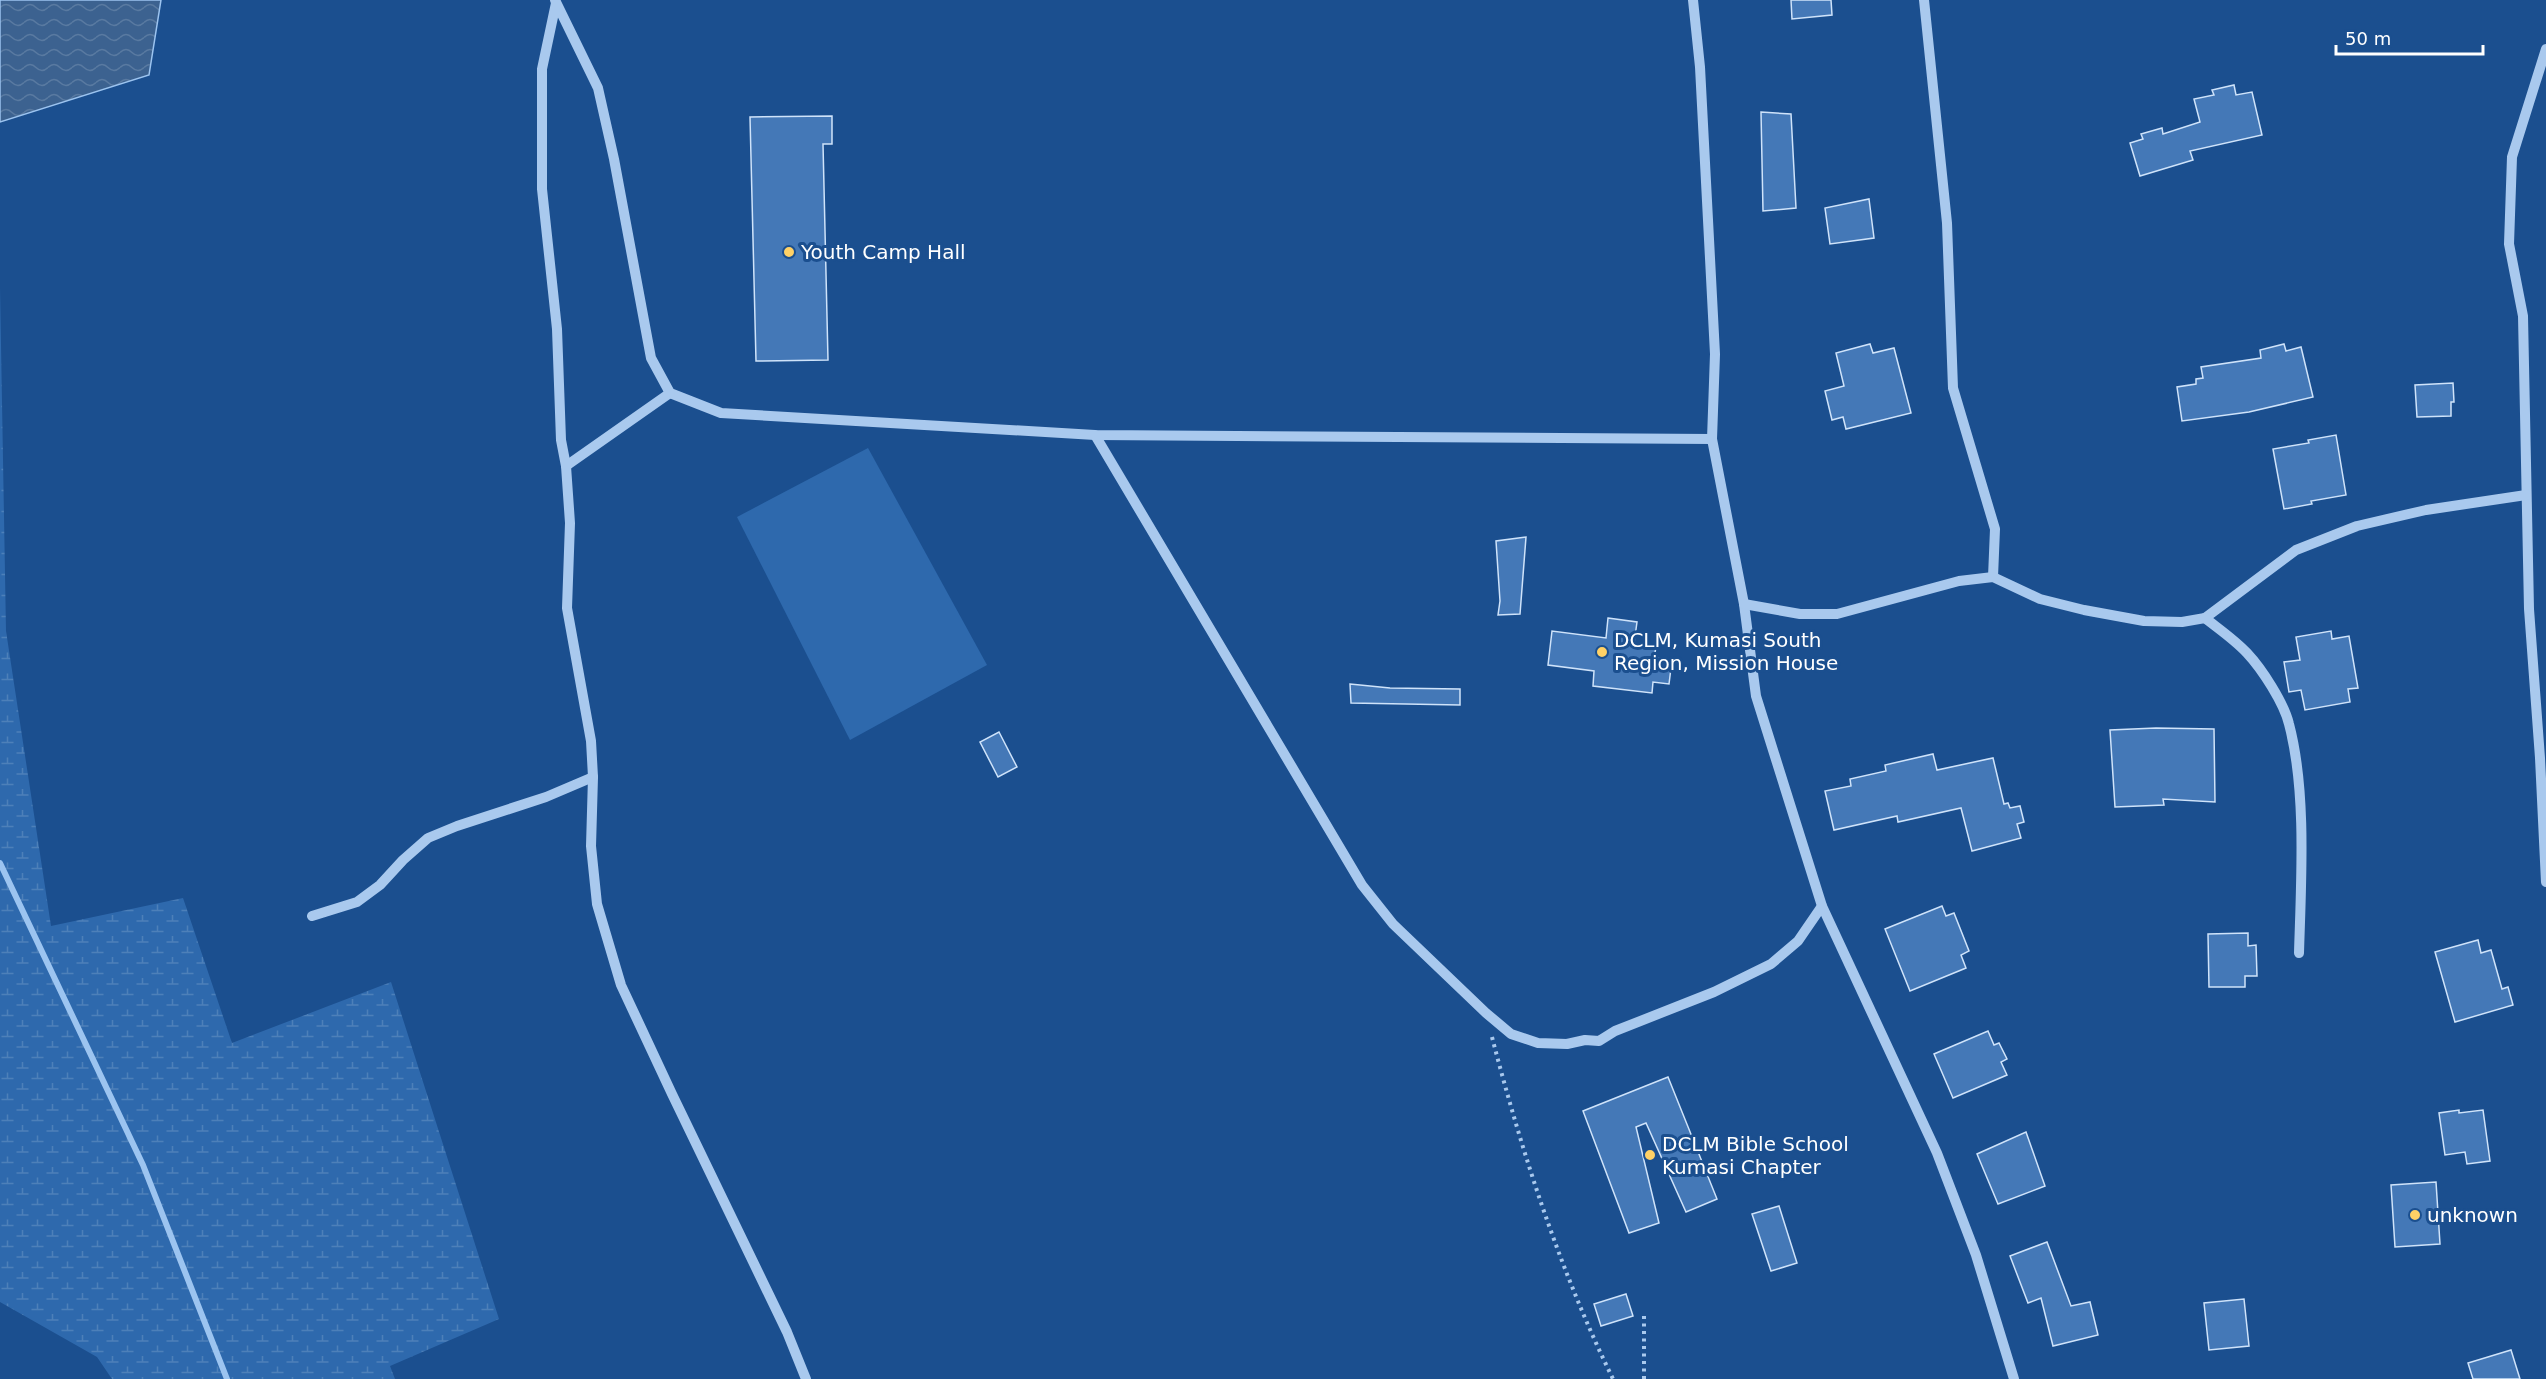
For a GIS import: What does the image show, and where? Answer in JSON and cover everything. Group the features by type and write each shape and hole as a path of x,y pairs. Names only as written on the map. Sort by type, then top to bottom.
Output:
{"street":[{"path":"1693,0 1701,79 1715,354 1712,440 1744,604 1756,696 1822,906 1937,1153 1976,1255 2014,1379"},
{"path":"1924,0 1947,223 1948,314 1953,388 1995,529 1993,577"},
{"path":"555,1 598,88 614,159 651,358 670,393 721,413 1095,435 1712,440"},
{"path":"555,1 542,69 542,189 557,329 561,440 566,466 570,523 567,608 591,741 593,777 591,846 597,904 621,985 787,1332 806,1379"},
{"path":"2546,49 2512,157 2509,244 2523,316 2529,609 2543,757 2546,882"},
{"path":"566,466 670,393"},
{"path":"1095,435 1362,885 1393,924 1511,1034 1538,1043 1567,1044 1585,1040 1599,1041 1615,1031 1714,992 1771,964 1798,941 1822,906"},
{"path":"1744,604 1800,614 1837,614 1959,581 1993,577 2040,598 2134,620 2182,622 2205,618 2296,550 2357,526 2426,510 2526,495"},
{"path":"2205,618 2248,654 2269,683 2289,722 2299,779 2301,890 2299,953"},
{"path":"312,916 357,902 380,885 428,838 457,826 546,797 593,777"}],"path":[{"path":"1486,1013 1531,1173 1570,1280 1613,1379"},
{"path":"1644,1316 1644,1379"}],"green space":[{"path":"0,288 6,631 51,926 183,898 232,1043 391,982 499,1319 390,1366 395,1379 112,1379 97,1357 0,1302"},
{"path":"868,448 987,665 850,740 737,517"}],"water":[{"path":"0,0 161,0 149,75 0,122"}],"building":[{"path":"1791,0 1831,0 1832,15 1792,19"},
{"path":"2234,85 2236,95 2252,92 2262,135 2190,151 2193,160 2140,176 2130,143 2143,139 2141,134 2162,128 2163,134 2200,122 2194,99 2214,95 2212,90"},
{"path":"1761,112 1791,114 1796,208 1763,211"},
{"name":"Youth Camp Hall","path":"832,116 832,144 823,144 828,360 756,361 750,117"},
{"path":"1869,199 1874,238 1830,244 1825,208"},
{"path":"1870,344 1873,353 1894,348 1911,413 1846,429 1843,417 1832,420 1825,391 1844,386 1836,353"},
{"path":"2284,344 2286,351 2301,347 2313,397 2249,412 2182,421 2177,387 2196,384 2196,379 2203,378 2201,367 2261,358 2260,350"},
{"path":"2453,383 2454,402 2451,402 2451,416 2417,417 2415,385"},
{"path":"2336,435 2346,495 2311,501 2312,504 2284,509 2273,449 2309,443 2308,440"},
{"path":"1526,537 1520,614 1498,615 1500,601 1496,541"},
{"name":"DCLM, Kumasi South Region, Mission House","path":"1608,618 1637,622 1634,644 1656,647 1654,658 1672,660 1669,684 1653,682 1652,693 1593,686 1594,671 1548,665 1552,631 1606,638"},
{"path":"2331,631 2332,639 2349,636 2358,688 2348,689 2350,702 2305,710 2301,690 2289,692 2284,662 2300,660 2296,637"},
{"path":"1350,684 1390,688 1460,689 1460,705 1351,703"},
{"path":"2214,729 2215,802 2163,799 2164,805 2115,807 2110,730"},
{"path":"999,732 1017,767 998,777 980,742"},
{"path":"1933,754 1937,770 1993,758 2004,804 2008,803 2010,808 2020,806 2024,822 2017,824 2021,838 1972,851 1961,808 1898,822 1897,816 1834,830 1825,791 1851,786 1850,779 1886,771 1885,765"},
{"path":"1942,906 1946,916 1954,913 1969,951 1961,955 1966,968 1910,991 1885,929"},
{"path":"2248,933 2248,946 2256,945 2257,976 2245,976 2245,987 2209,987 2208,934"},
{"path":"2478,940 2481,953 2491,950 2502,989 2508,987 2513,1005 2455,1022 2435,952"},
{"path":"1988,1031 1994,1045 1999,1043 2007,1059 2001,1062 2007,1075 1953,1098 1934,1054"},
{"name":"DCLM Bible School Kumasi Chapter","path":"1668,1077 1717,1199 1686,1212 1646,1123 1636,1127 1659,1223 1629,1233 1583,1111"},
{"path":"2459,1110 2459,1113 2483,1110 2490,1161 2467,1164 2465,1152 2445,1155 2439,1113"},
{"path":"2026,1132 2045,1186 1998,1204 1977,1154"},
{"name":"unknown","path":"2436,1182 2440,1244 2395,1247 2391,1185"},
{"path":"1779,1206 1797,1263 1771,1271 1752,1214"},
{"path":"2047,1242 2071,1306 2090,1302 2098,1335 2053,1346 2041,1298 2028,1303 2010,1256"},
{"path":"1626,1294 1633,1316 1601,1326 1594,1304"},
{"path":"2244,1299 2249,1346 2209,1350 2204,1303"},
{"path":"2511,1350 2520,1379 2473,1379 2468,1363"}],"waterway":[{"path":"0,863 143,1165 227,1379"}],"place":[{"name":"Youth Camp Hall","path":"789,252"},
{"name":"DCLM, Kumasi South Region, Mission House","path":"1602,652"},
{"name":"DCLM Bible School Kumasi Chapter","path":"1650,1155"},
{"name":"unknown","path":"2415,1215"}]}
